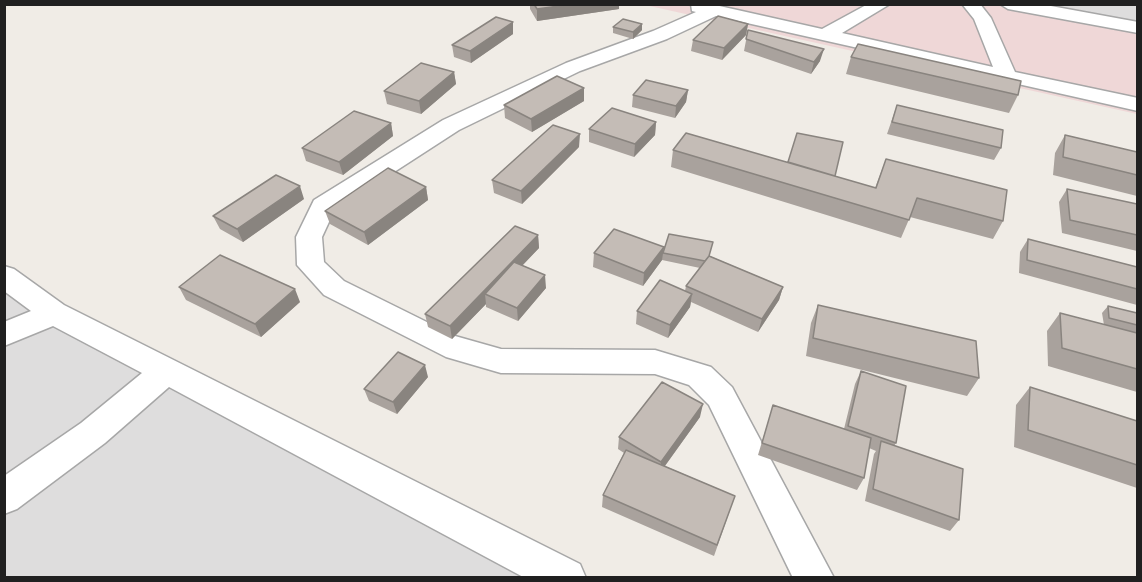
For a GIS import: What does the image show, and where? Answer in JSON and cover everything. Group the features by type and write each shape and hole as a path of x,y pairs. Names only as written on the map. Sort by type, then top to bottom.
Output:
{"street":[{"path":"827,34 882,4"},
{"path":"970,4 982,18 1007,76"},
{"path":"1008,4 1133,25"},
{"path":"813,578 721,396 700,376 655,362 501,361 446,345 334,288 310,265 309,237 323,206 451,125 573,67 660,35 701,7 1137,105"},
{"path":"4,276 54,313 566,578"},
{"path":"4,335 54,313"},
{"path":"4,497 93,433 166,371"}],"shaded area":[{"path":"645,5 1052,5 1137,26 1137,114"},
{"path":"1052,5 1137,5 1137,26"},
{"path":"5,276 586,577 5,577"}],"building":[{"path":"534,4 573,4 537,9"},
{"path":"718,16 748,24 724,48 693,40"},
{"path":"496,17 513,22 470,51 452,45"},
{"path":"623,19 642,24 633,32 613,27"},
{"path":"748,30 824,49 814,62 746,39"},
{"path":"858,44 1021,81 1018,95 851,57"},
{"path":"421,63 454,72 419,101 384,91"},
{"path":"557,76 584,88 531,119 504,105"},
{"path":"646,80 688,90 676,106 633,95"},
{"path":"897,105 1003,130 1001,148 892,122"},
{"path":"612,108 656,122 635,144 589,129"},
{"path":"354,111 391,123 339,162 302,148"},
{"path":"553,125 580,134 521,191 492,180"},
{"path":"686,133 876,188 886,159 1007,190 1003,221 917,198 909,220 673,150"},
{"path":"797,133 843,142 835,176 788,162"},
{"path":"1065,135 1137,152 1137,175 1063,157"},
{"path":"388,168 426,187 364,232 325,211"},
{"path":"276,175 300,186 237,229 213,216"},
{"path":"1067,189 1137,204 1137,235 1070,220"},
{"path":"515,226 538,235 450,326 425,314"},
{"path":"614,229 664,247 644,273 594,253"},
{"path":"669,234 713,242 709,256 705,261 663,253"},
{"path":"1028,239 1137,267 1137,289 1027,260"},
{"path":"220,255 295,289 255,324 179,287"},
{"path":"709,256 783,287 762,319 686,286"},
{"path":"514,262 545,275 517,308 485,294"},
{"path":"660,280 692,294 670,325 637,311"},
{"path":"818,305 976,341 979,378 813,338"},
{"path":"1108,306 1137,313 1137,325 1109,318"},
{"path":"1060,313 1137,333 1137,369 1062,348"},
{"path":"398,352 425,365 393,402 364,389"},
{"path":"861,371 906,386 896,443 848,426"},
{"path":"662,382 703,404 661,462 619,437"},
{"path":"1030,387 1137,421 1137,465 1028,430"},
{"path":"773,405 871,438 864,478 762,443"},
{"path":"881,441 963,469 959,520 873,489"},
{"path":"626,450 735,496 717,545 603,495"}]}
